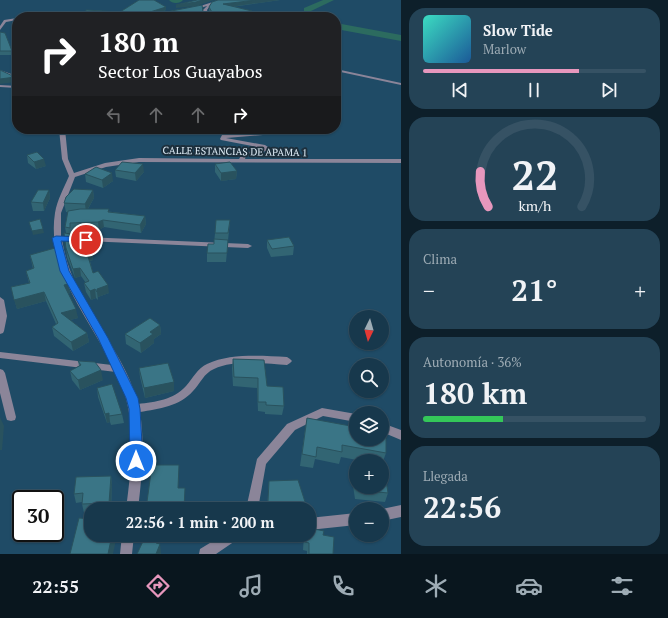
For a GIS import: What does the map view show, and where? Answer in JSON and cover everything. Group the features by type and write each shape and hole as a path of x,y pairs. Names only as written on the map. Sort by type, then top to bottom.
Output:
{"street":[{"path":"185,10 222,0"},
{"path":"206,12 205,10 210,4"},
{"path":"0,29 5,21 12,20"},
{"path":"0,71 12,76"},
{"path":"341,71 401,84"},
{"path":"0,86 12,87"},
{"path":"62,134 64,159 72,176 58,213 56,238 64,271 119,369 132,398 137,450 133,502"},
{"path":"241,160 244,155 264,150 265,147 229,141 223,139 224,136 250,134"},
{"name":"CALLE ESTANCIAS DE APAMA 1","path":"72,176 105,165 139,160 400,162"},
{"path":"56,238 248,246"},
{"path":"0,300 3,310 3,324 0,331"},
{"path":"0,355 119,369"},
{"path":"134,409 160,405 174,400 186,392 211,366 225,362 265,360 287,361"},
{"path":"0,373 11,418"},
{"path":"253,502 261,462 291,427 322,412 349,417"},
{"path":"389,430 401,435"},
{"path":"389,514 401,511"},
{"path":"316,523 349,520"},
{"path":"126,554 127,542"},
{"path":"204,554 223,542"}],"building":[{"path":"139,0 154,0 166,7 150,12 120,12"},
{"path":"197,0 203,0 176,5"},
{"path":"218,0 256,0 223,4 252,11 212,12 209,7 212,2"},
{"path":"202,5 203,12 166,12"},
{"path":"86,10 120,12 86,12"},
{"path":"0,32 5,33 12,51 0,51"},
{"path":"0,70 12,76 12,77 0,79"},
{"path":"37,152 44,159 34,162 27,155"},
{"path":"122,162 143,164 135,173 115,170"},
{"path":"230,162 237,171 221,173 215,164"},
{"path":"96,167 112,173 102,180 85,174"},
{"path":"74,189 93,190 85,204 64,203 66,197"},
{"path":"38,190 49,190 43,203 31,202"},
{"path":"80,209 109,209 108,212 145,216 140,225 103,220 98,222 70,223 70,228 65,227 68,211"},
{"path":"40,219 43,229 32,231 29,222"},
{"path":"216,220 230,220 228,233 215,233"},
{"path":"64,233 71,234 72,242 75,242 77,246 89,243 92,252 87,253 93,273 98,271 108,285 97,289 97,292 95,289 90,291 84,283 89,281 80,268 73,269 66,248"},
{"path":"289,237 294,246 272,249 267,240"},
{"path":"214,239 228,240 227,253 207,253 208,244 214,244"},
{"path":"55,248 61,271 68,284 64,285 76,309 61,313 87,333 71,342 52,327 58,323 44,292 14,300 11,287 30,283 26,271 34,268 30,255"},
{"path":"150,318 160,325 150,332 153,334 140,343 125,334"},
{"path":"233,359 264,360 267,386 283,387 284,406 266,405 266,402 258,402 258,378 234,377"},
{"path":"78,361 95,362 101,370 78,380 70,371 81,365"},
{"path":"168,363 174,382 144,388 139,368"},
{"path":"112,384 122,414 109,416 109,413 105,414 97,388"},
{"path":"307,418 349,426 349,446 386,446 386,453 342,445 342,452 317,447 316,457 302,454"},
{"path":"152,465 179,465 178,488 185,488 184,502 147,502"},
{"path":"111,476 109,502 84,502 84,504 82,504 83,493 74,494 76,477"},
{"path":"298,480 305,502 268,502 269,481"},
{"path":"79,518 84,518 84,542 111,542 108,554 70,554"},
{"path":"316,529 324,531 323,535 334,537 333,554 309,554 309,543 305,542 316,542"},
{"path":"143,542 156,542 160,544 156,554 137,554"}],"waterway":[{"path":"173,0 179,0"},
{"path":"307,12 307,10 330,0"},
{"path":"341,27 401,38"}],"route":[{"path":"86,240 56,238 64,271 103,338 132,398 137,450 136,461"}]}
